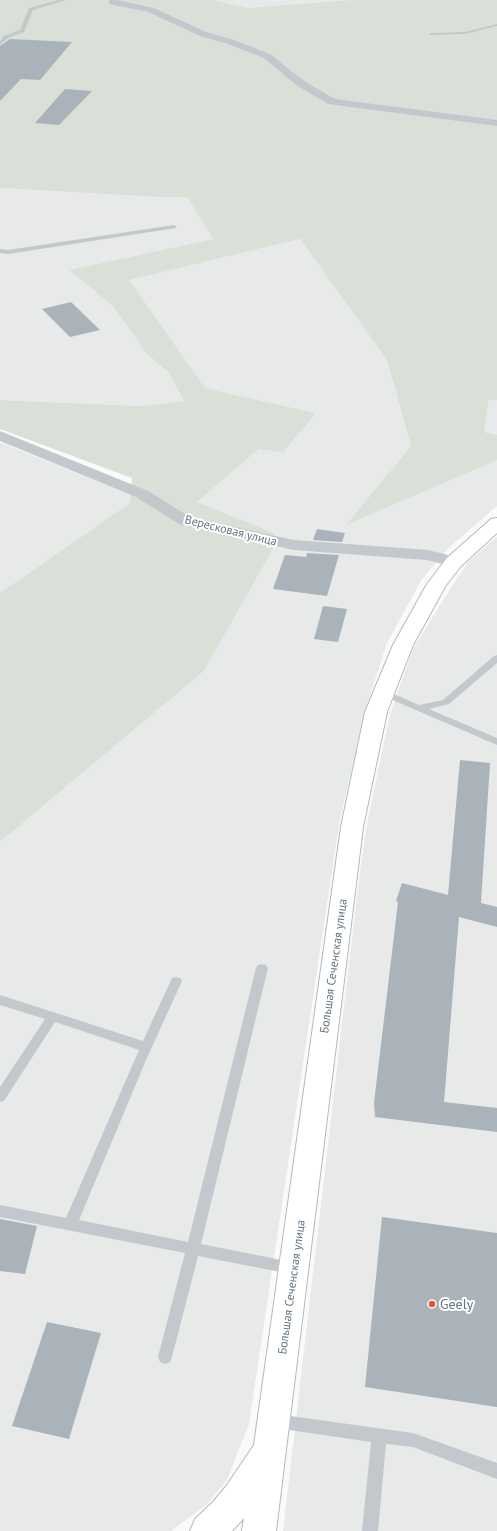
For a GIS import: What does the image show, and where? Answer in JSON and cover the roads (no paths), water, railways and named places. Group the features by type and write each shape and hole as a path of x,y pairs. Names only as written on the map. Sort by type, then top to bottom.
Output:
{"street":[{"path":"113,0 112,2 121,5 135,6 151,10 202,34 267,56 300,83 332,102 497,123"},
{"name":"Вересковая улица","path":"0,436 142,494 185,521 294,545 428,555 454,562"},
{"name":"Большая Сеченская улица","path":"259,1531 352,827 376,712 403,645 437,584 454,562 497,523"},
{"path":"207,1531 223,1518 245,1491 272,1434"}],"lane":[{"path":"0,44 6,37 22,31 31,10 64,0"},
{"path":"431,34 465,33 488,26 497,25"},
{"path":"0,252 174,227"},
{"path":"418,708 446,702 497,658"},
{"path":"384,693 497,742"},
{"path":"165,1357 262,968"},
{"path":"70,1225 146,1047 176,981"},
{"path":"0,1000 146,1047"},
{"path":"0,1097 53,1016"},
{"path":"0,1211 293,1269"},
{"path":"272,1434 379,1435 413,1440 497,1471"},
{"path":"370,1531 379,1435"}],"place":[{"name":"Geely","path":"432,1304"}]}
